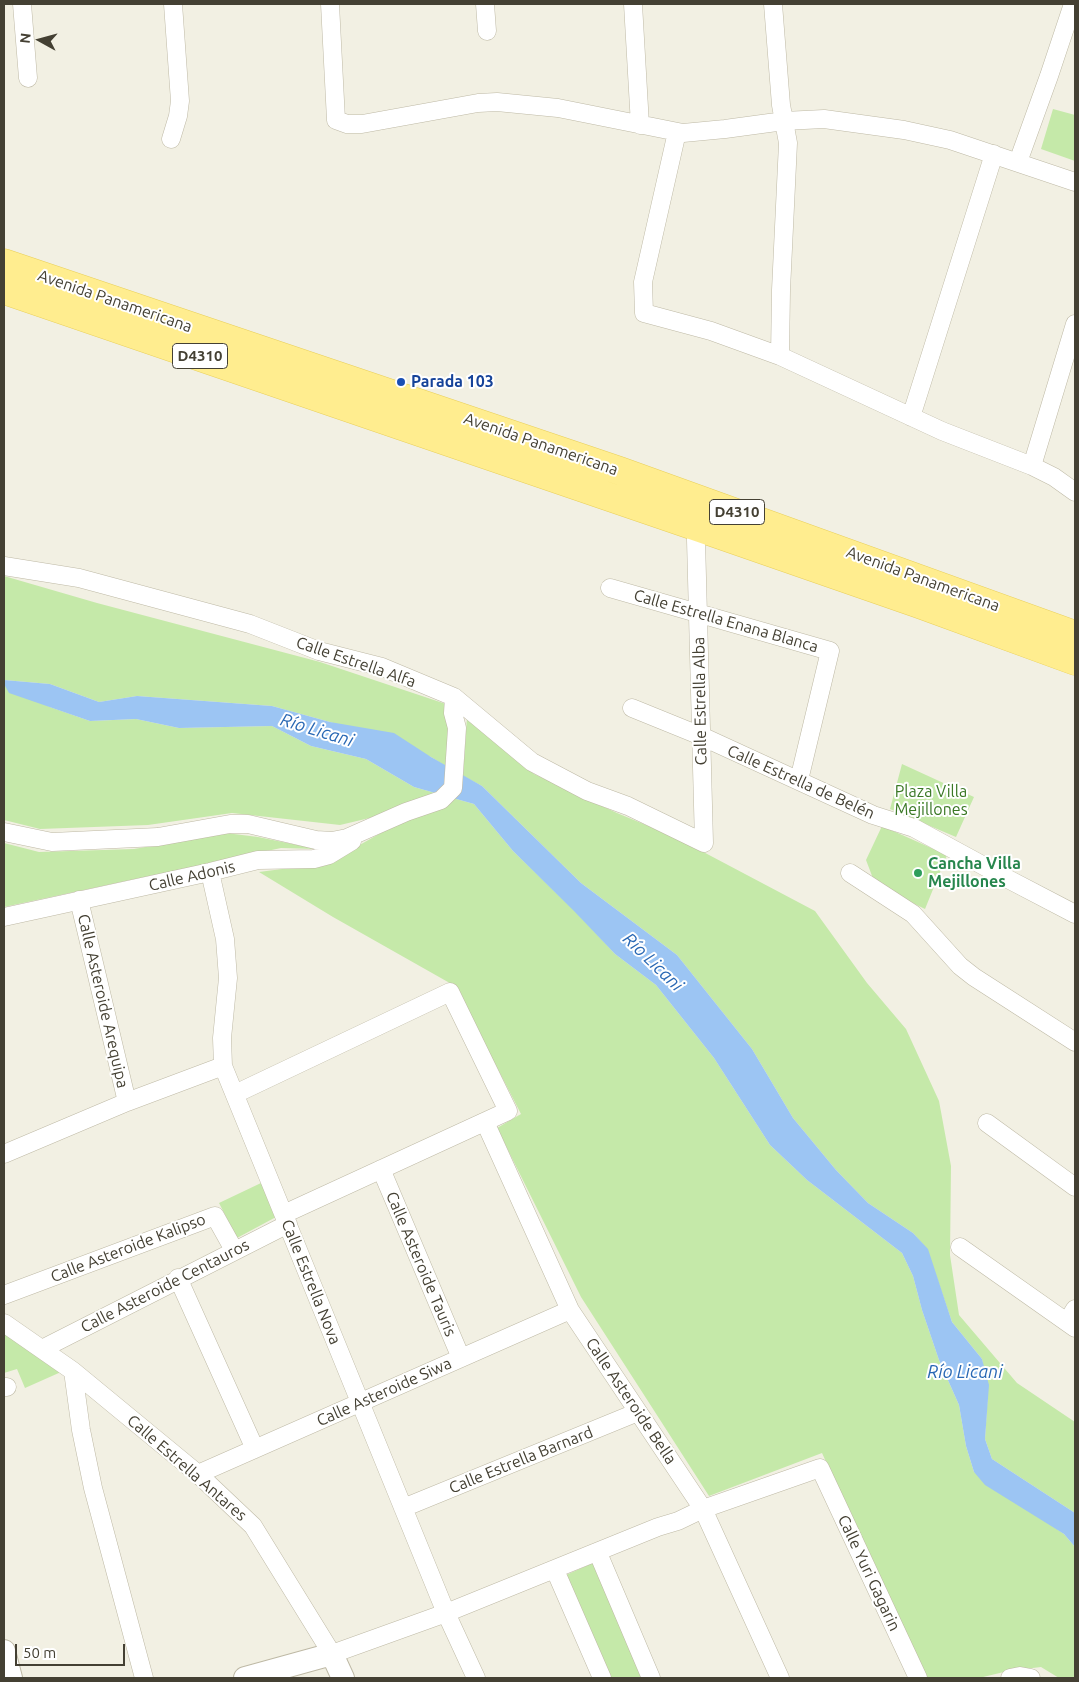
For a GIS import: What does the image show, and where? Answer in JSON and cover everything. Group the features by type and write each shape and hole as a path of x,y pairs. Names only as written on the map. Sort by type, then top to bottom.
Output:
{"main road":[{"name":"Avenida Panamericana","path":"4,262 708,502 1075,635"},
{"name":"Avenida Panamericana","path":"4,290 700,528 919,604 1075,661"}],"street":[{"path":"22,4 28,78"},
{"path":"171,139 178,116 180,101 173,4"},
{"path":"330,4 336,120 347,124 362,124 478,103 497,102 558,108 682,133 784,121 824,119 904,130 950,140 1075,182"},
{"path":"485,4 487,31"},
{"path":"633,4 640,125"},
{"path":"773,4 778,74 788,143 780,356"},
{"path":"1018,162 1049,76 1070,4"},
{"path":"677,132 643,282 644,313 712,331 780,356 942,431 1054,476 1075,492"},
{"path":"911,417 994,154"},
{"path":"1032,466 1075,324"},
{"name":"Calle Estrella Alba","path":"704,843 696,540 708,502"},
{"name":"Calle Estrella Alfa","path":"4,566 79,578 250,624 319,651 382,667 454,697 532,762 587,791 628,806 704,843"},
{"name":"Calle Estrella Enana Blanca","path":"610,588 830,651 799,780"},
{"path":"4,832 52,842 158,837 230,824 248,824 316,840 332,841 348,838 406,812 441,800 453,788 457,728 453,713 454,697"},
{"name":"Calle Estrella de Belén","path":"632,708 701,736 873,815 914,828 1075,914"},
{"name":"Calle Adonis","path":"4,917 258,860 314,859 342,848 373,827"},
{"name":"Calle Estrella Nova","path":"210,872 225,939 228,978 222,1038 223,1066 446,1613 476,1678"},
{"path":"850,873 913,914 960,966 974,977 1075,1042"},
{"name":"Calle Asteroide Arequipa","path":"79,900 127,1102"},
{"name":"Calle Asteroide Centauros","path":"42,1349 234,1250 286,1219 381,1169 508,1111 450,992 235,1094"},
{"path":"4,1154 127,1102 223,1066"},
{"name":"Calle Asteroide Bella","path":"485,1122 570,1310 703,1509 780,1678"},
{"path":"986,1123 1075,1187"},
{"name":"Calle Asteroide Tauris","path":"381,1169 461,1358"},
{"name":"Calle Asteroide Kalipso","path":"4,1295 215,1216 234,1250"},
{"path":"960,1247 1072,1319"},
{"path":"178,1278 254,1449"},
{"name":"Calle Asteroide Siwa","path":"198,1474 570,1310"},
{"name":"Calle Estrella Antares","path":"4,1323 73,1371 198,1474 253,1526 332,1654 343,1678"},
{"path":"73,1371 81,1430 93,1488 144,1678"},
{"name":"Calle Estrella Barnard","path":"403,1508 638,1412"},
{"name":"Calle Yuri Gagarin","path":"703,1509 820,1468 918,1678"},
{"path":"245,1678 277,1674 446,1613 598,1553 658,1527 678,1521 703,1509"},
{"path":"598,1553 651,1678"},
{"path":"555,1570 602,1678"},
{"path":"4,1651 11,1678"},
{"path":"1010,1678 1020,1676 1031,1678"}],"green space":[{"path":"1053,109 1075,115 1075,161 1041,149"},
{"path":"4,576 97,603 320,662 446,704 449,724 447,767 431,757 330,722 272,706 137,696 99,702 50,684 4,680"},
{"path":"4,683 50,707 90,721 136,719 179,728 272,726 311,746 366,759 414,787 474,804 513,851 577,913 615,954 656,985 714,1058 770,1145 807,1180 902,1253 913,1276 939,1360 959,1405 966,1446 974,1472 1064,1534 1075,1547 1075,1678 1059,1678 1041,1667 1008,1671 979,1678 925,1678 822,1453 709,1496 581,1297 497,1128 521,1114 455,986 333,917 259,872 328,863 386,830 378,816 340,825 232,813 148,825 40,829 4,820"},
{"path":"467,717 534,774 617,813 675,837 815,911 867,983 906,1029 939,1101 951,1166 950,1255 959,1315 1017,1383 1075,1422 1075,1513 992,1459 985,1439 988,1392 982,1359 952,1322 927,1249 913,1233 868,1203 836,1170 793,1118 752,1049 677,955 581,883 482,786 463,776"},
{"name":"Plaza Villa Mejillones","path":"902,764 974,797 956,837 890,809"},
{"name":"Plaza Villa Mejillones","path":"882,826 947,855 925,909 884,889 874,881 866,860"},
{"path":"226,833 258,837 317,849 281,848 4,907 4,843 39,852 134,849"},
{"path":"261,1183 276,1217 237,1238 219,1203"},
{"path":"4,1330 61,1372 25,1388 17,1369 4,1373"},
{"path":"595,1562 644,1678 611,1678 566,1575"}],"water":[{"name":"Río Licani","path":"4,680 50,684 99,702 137,696 272,706 330,722 394,733 482,786 581,883 677,955 752,1049 793,1118 836,1170 868,1203 913,1233 928,1249 952,1322 982,1359 989,1385 985,1439 992,1459 1075,1513 1075,1547 1064,1534 985,1485 974,1472 966,1446 959,1405 939,1360 913,1276 902,1253 807,1180 770,1145 714,1058 656,985 615,954 513,851 474,804 414,787 366,759 311,746 272,726 179,728 136,719 90,721 9,693"}],"place":[{"name":"Parada 103","path":"401,382"},
{"name":"Cancha Villa Mejillones","path":"918,873"}]}
